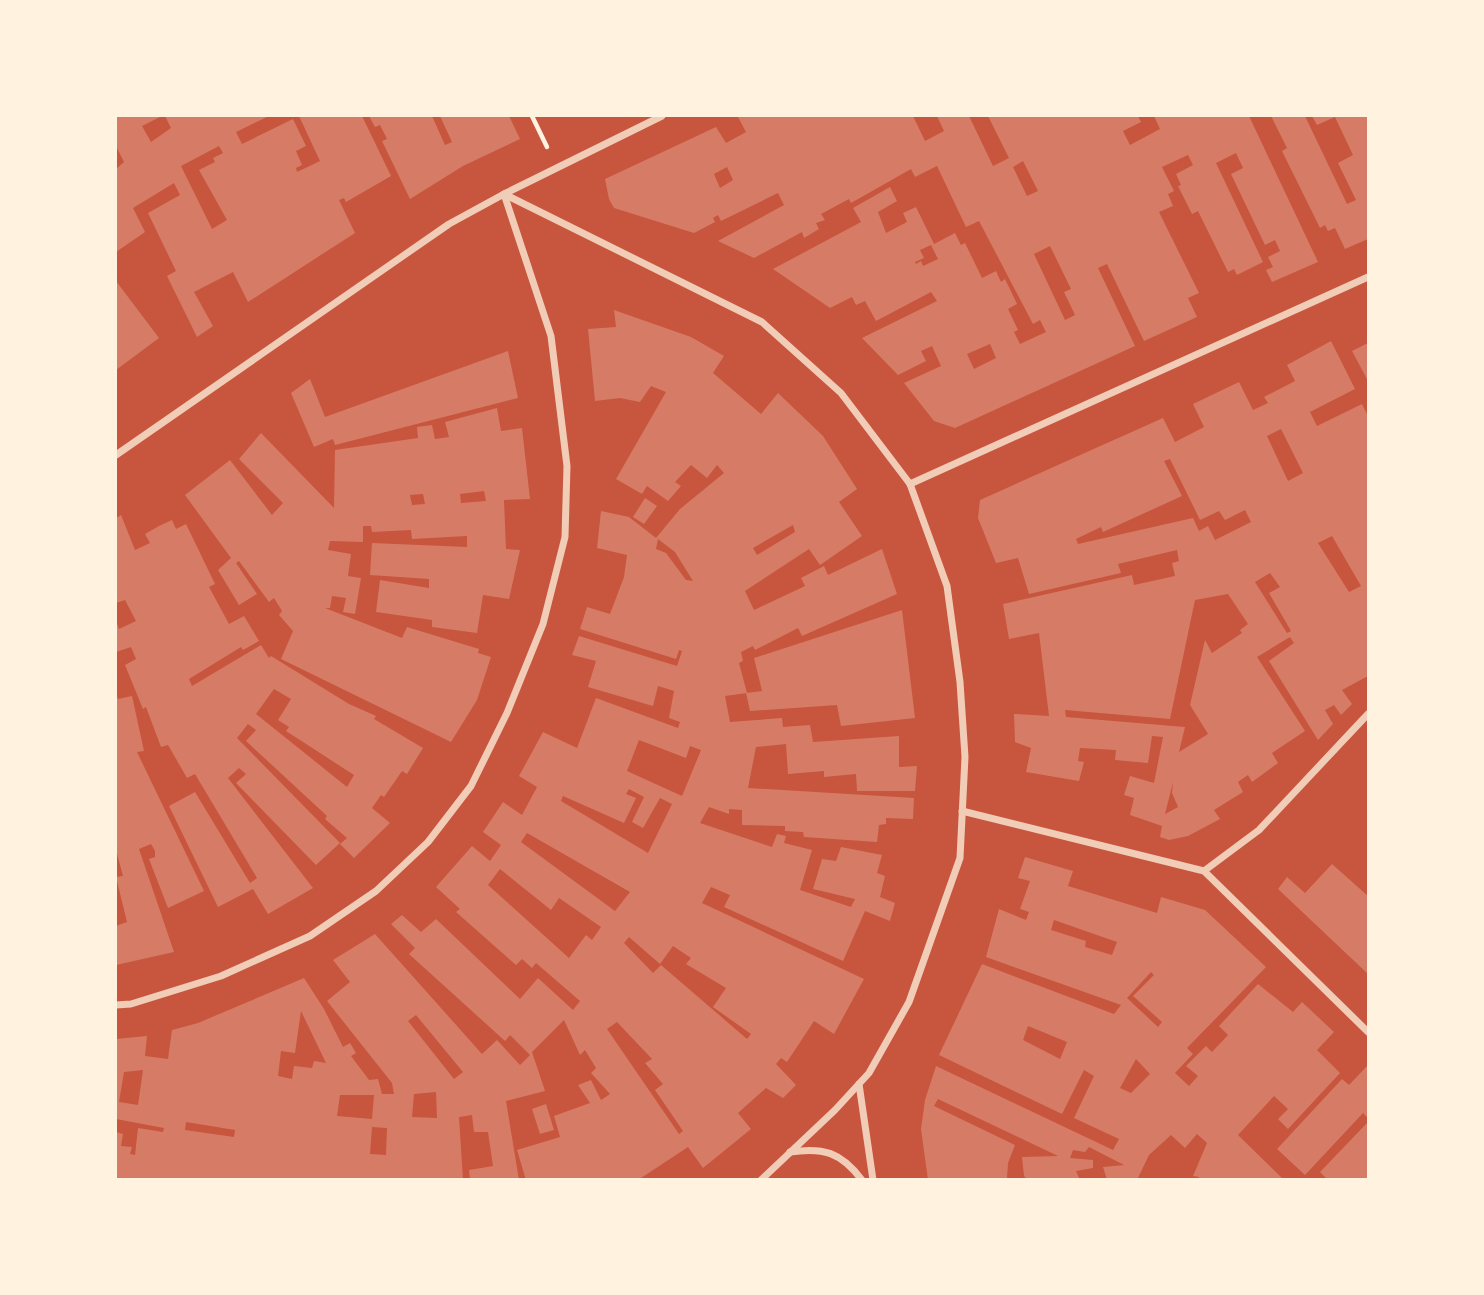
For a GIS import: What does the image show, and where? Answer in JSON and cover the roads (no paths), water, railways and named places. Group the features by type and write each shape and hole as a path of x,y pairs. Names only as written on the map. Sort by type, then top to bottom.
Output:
{"street":[{"path":"116,455 439,230 556,166 662,116"},
{"path":"504,194 762,322 841,393 910,484 947,586 960,682 965,757 960,859 909,1002 859,1084 761,1180"},
{"path":"116,1005 131,1004 233,971 310,936 376,891 428,842 471,786 507,713 543,624 565,537 567,466 551,335 504,194"},
{"path":"910,484 1368,277"},
{"path":"1204,871 1259,830 1368,714"},
{"path":"962,811 1204,871 1368,1032"},
{"path":"859,1084 873,1180"},
{"path":"789,1153 818,1148 851,1166 862,1180"}]}
